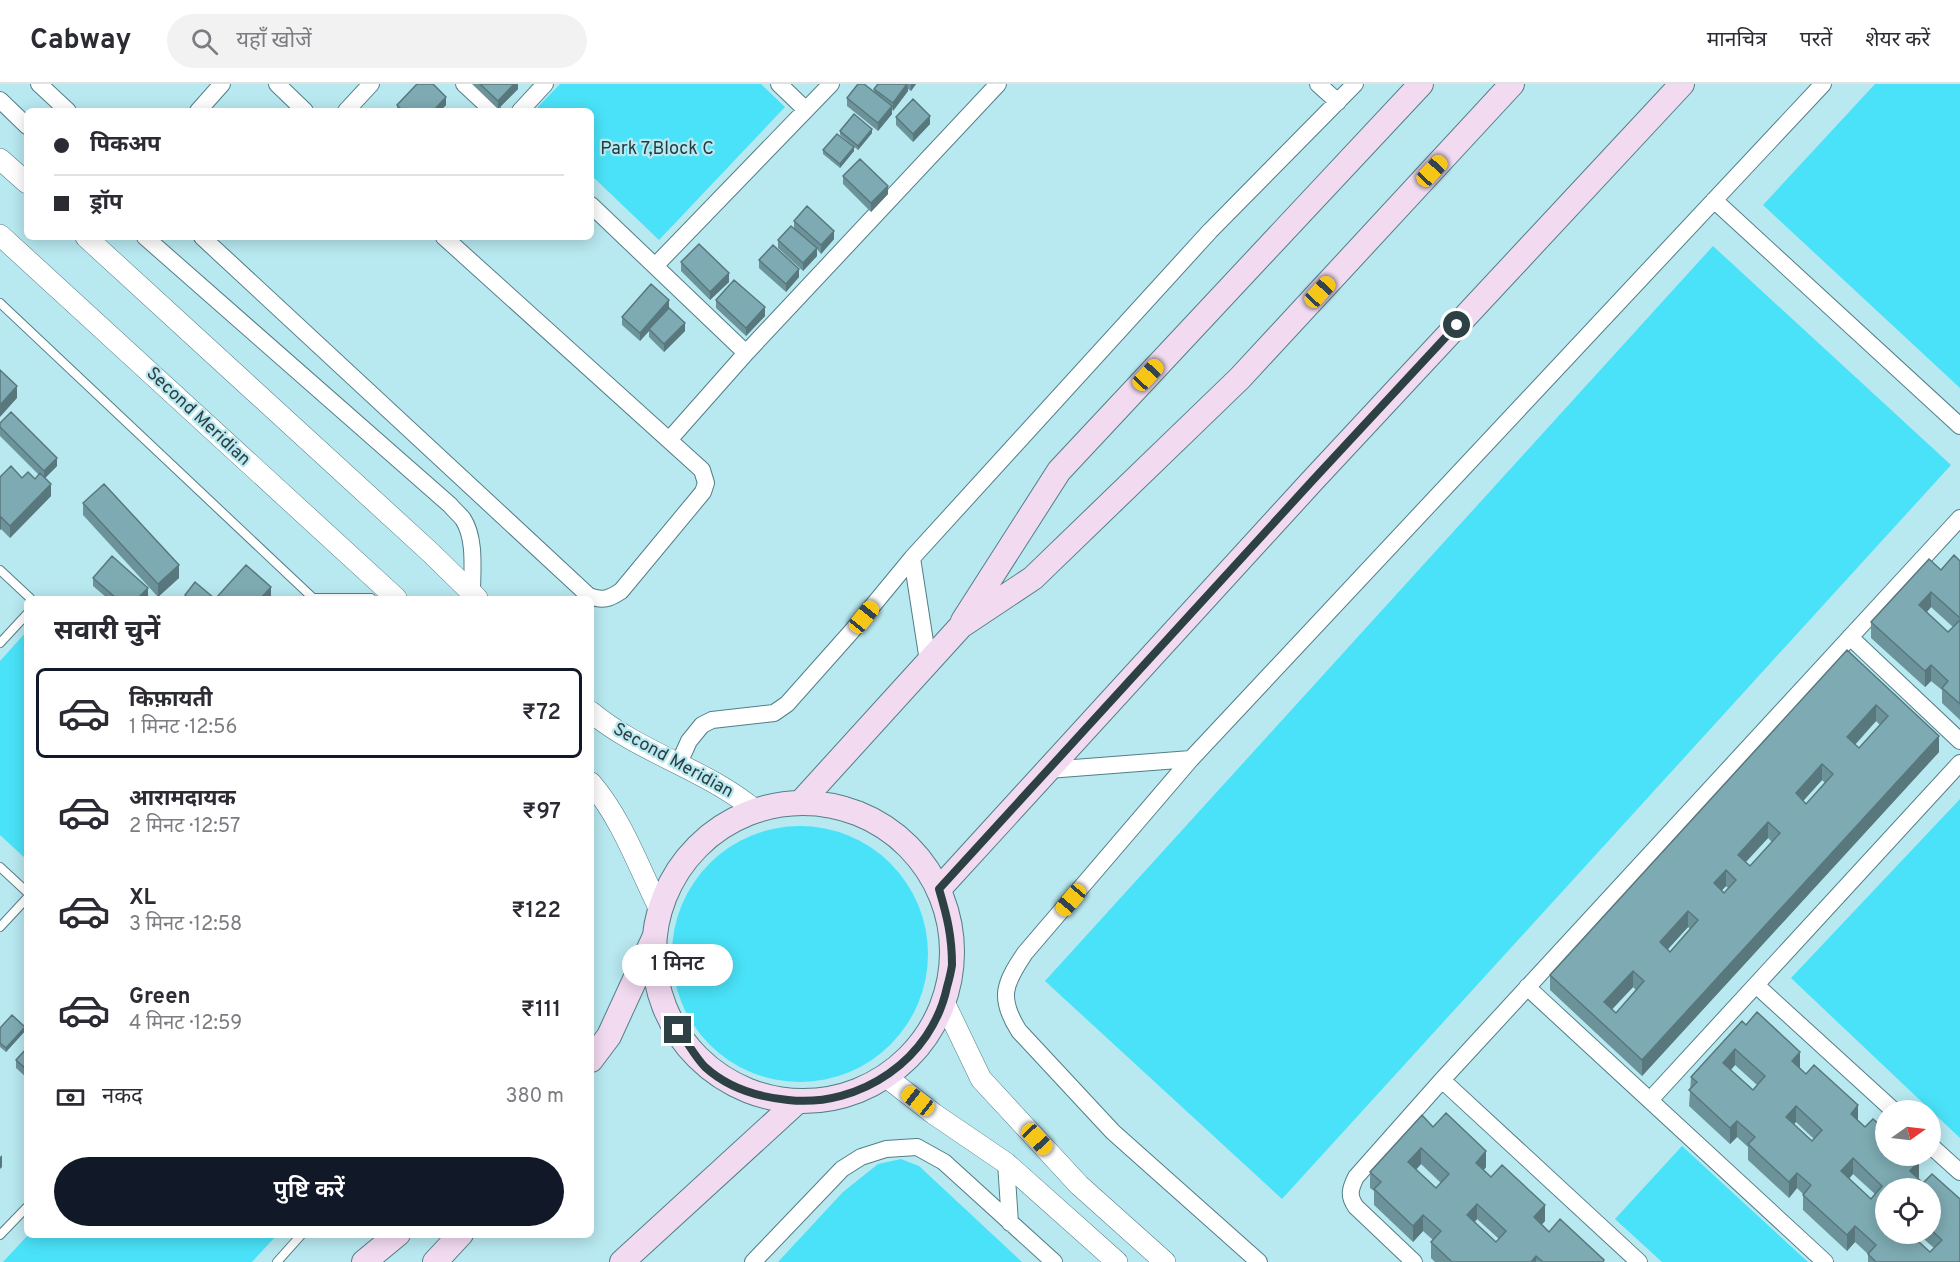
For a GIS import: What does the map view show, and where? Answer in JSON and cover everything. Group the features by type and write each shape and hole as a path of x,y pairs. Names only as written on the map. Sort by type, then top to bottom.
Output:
{"main road":[{"path":"801,802 961,626 1059,471 1421,84"},
{"path":"961,626 1033,578 1232,386 1512,84"},
{"path":"939,889 1313,480 1682,84"},
{"path":"594,1056 609,1036 655,935 667,891 686,859 704,840 740,816 773,805 801,802 839,807 874,820 918,856 939,889 950,926 952,967 944,1002 933,1026 917,1049 885,1076 860,1091 825,1100 798,1101 764,1098 738,1089 705,1066 678,1030 659,987 655,935"},
{"path":"622,1262 798,1101"},
{"path":"364,1262 393,1238"},
{"path":"435,1262 457,1238"}],"street":[{"path":"39,84 65,108"},
{"path":"201,108 222,84"},
{"path":"277,84 302,108"},
{"path":"349,108 371,84"},
{"path":"464,84 490,108"},
{"path":"523,108 545,84"},
{"path":"779,84 806,110"},
{"path":"655,266 831,84"},
{"path":"1318,84 1338,102"},
{"path":"679,763 692,736 702,725 712,720 774,713 787,704 851,633 912,558 1210,231 1355,84"},
{"path":"1259,1262 1113,1132 1019,1031 1008,1013 1005,995 1012,972 1025,953 1191,759 1823,84"},
{"path":"669,440 988,87"},
{"path":"0,100 24,123"},
{"path":"0,159 24,180"},
{"path":"1714,200 1960,426"},
{"path":"594,208 746,353"},
{"name":"Second Meridian","path":"0,235 394,596"},
{"path":"89,240 475,596"},
{"path":"149,240 450,505 463,519 469,533 475,596"},
{"path":"205,240 589,596"},
{"path":"447,240 702,470 706,483 703,492 621,591 611,598 601,600 594,598"},
{"path":"1414,1262 1356,1207 1350,1198 1350,1187 1356,1177 1527,987 1850,637 1957,526"},
{"path":"912,558 928,661"},
{"path":"1850,637 1960,741"},
{"name":"Second Meridian","path":"594,714 620,733 723,786 756,811"},
{"path":"1048,770 1191,759"},
{"path":"1650,1100 1960,764"},
{"path":"594,786 616,819 660,910"},
{"path":"1756,985 1882,1100"},
{"path":"1527,987 1825,1262"},
{"path":"944,1002 981,1078 1079,1185 1165,1262"},
{"path":"885,1076 934,1114 1006,1163 1117,1262"},
{"path":"1442,1080 1639,1262"},
{"path":"753,1262 842,1169 861,1157 886,1149 917,1147 944,1162 1054,1262"},
{"path":"1941,1155 1960,1172"},
{"path":"1006,1163 1010,1223"}],"lane":[{"path":"0,303 311,596"},
{"path":"0,570 28,596"},
{"path":"0,643 24,617"},
{"path":"0,867 24,889"},
{"path":"0,927 24,901"},
{"path":"0,1235 24,1209"},
{"path":"277,1262 298,1238"}],"green space":[{"name":"Park 7,Block C","path":"560,84 761,84 785,107 659,240 594,178 594,108 537,108"},
{"path":"1875,84 1960,84 1960,388 1763,205"},
{"path":"1713,246 1951,465 1282,1199 1045,981"},
{"path":"24,634 24,857 0,835 0,661"},
{"path":"1960,799 1960,1138 1941,1120 1941,1100 1920,1100 1791,978"},
{"path":"800,826 837,832 860,841 881,855 899,873 918,905 925,929 928,954 922,991 913,1014 899,1035 881,1053 849,1072 825,1079 800,1082 763,1076 740,1067 719,1053 701,1035 682,1003 675,979 672,954 678,917 687,894 701,873 719,855 751,836 775,829"},
{"path":"1682,1146 1808,1262 1662,1262 1615,1219"},
{"path":"901,1159 919,1166 1022,1262 778,1262 843,1192 878,1164"},
{"path":"25,1238 274,1238 252,1262 3,1262"}],"building":[{"path":"417,84 433,84 446,97 436,108 400,108 397,105"},
{"path":"480,84 514,84 498,101"},
{"path":"858,84 864,84 892,106 878,123 847,98"},
{"path":"878,84 907,84 893,103 874,89"},
{"path":"913,99 930,116 913,134 896,117"},
{"path":"854,114 872,129 858,146 840,131"},
{"path":"837,134 854,147 840,164 823,150"},
{"path":"860,159 888,186 871,203 843,176"},
{"path":"807,206 834,231 821,245 794,221"},
{"path":"791,226 817,248 803,263 778,240"},
{"path":"699,244 729,273 710,292 681,262"},
{"path":"773,245 799,269 786,284 759,260"},
{"path":"734,280 765,307 746,328 716,300"},
{"path":"651,284 669,300 640,333 622,317"},
{"path":"669,308 685,323 664,344 649,329"},
{"path":"0,370 17,386 0,405"},
{"path":"11,412 57,458 44,471 0,427 0,423"},
{"path":"11,466 22,478 28,472 35,479 40,473 51,484 10,526 0,518 0,477"},
{"path":"104,484 179,565 158,584 83,503"},
{"path":"1954,555 1960,561 1960,618 1931,592 1919,605 1948,632 1960,620 1960,704 1942,688 1948,681 1931,665 1925,671 1871,622 1929,559 1941,570"},
{"path":"112,556 148,588 140,596 114,596 93,578"},
{"path":"246,565 271,587 263,596 218,596"},
{"path":"195,582 212,596 186,596"},
{"path":"1847,650 1939,736 1642,1060 1550,975","holes":["1876,705 1888,716 1859,748 1847,737","1822,764 1833,774 1806,804 1796,793","1768,822 1780,833 1750,866 1738,855","1726,870 1736,880 1724,893 1714,883","1688,911 1698,920 1670,952 1660,942","1633,971 1644,981 1616,1013 1604,1002"]},
{"path":"1757,1012 1800,1052 1792,1061 1806,1074 1814,1065 1858,1105 1851,1114 1865,1127 1873,1119 1875,1121 1875,1166 1914,1166 1910,1171 1918,1178 1875,1179 1853,1158 1841,1171 1871,1199 1875,1194 1875,1244 1921,1244 1930,1252 1941,1244 1941,1182 1960,1199 1960,1262 1876,1262 1868,1254 1876,1245 1855,1226 1847,1235 1803,1195 1811,1185 1797,1173 1789,1182 1748,1144 1755,1137 1737,1121 1730,1128 1689,1090 1697,1082 1691,1077 1742,1021 1746,1025","holes":["1735,1049 1765,1076 1753,1090 1723,1063","1796,1106 1822,1130 1812,1141 1786,1117"]},
{"path":"12,1015 24,1026 6,1048 0,1043 0,1028"},
{"path":"24,1051 24,1067 16,1060"},
{"path":"1446,1113 1486,1151 1476,1163 1491,1177 1502,1165 1545,1205 1534,1217 1549,1232 1560,1219 1604,1260 1603,1262 1543,1262 1536,1256 1531,1262 1452,1262 1431,1242 1441,1231 1423,1215 1413,1226 1374,1189 1381,1182 1370,1172 1422,1115 1433,1127","holes":["1421,1148 1449,1174 1436,1188 1408,1162","1477,1204 1506,1231 1496,1242 1467,1215"]}],"route":[{"path":"678,1030 705,1066 738,1089 764,1098 798,1101 825,1100 860,1091 878,1082 905,1061 917,1049 933,1026 944,1002 952,967 950,926 939,889 1457,325"}]}
